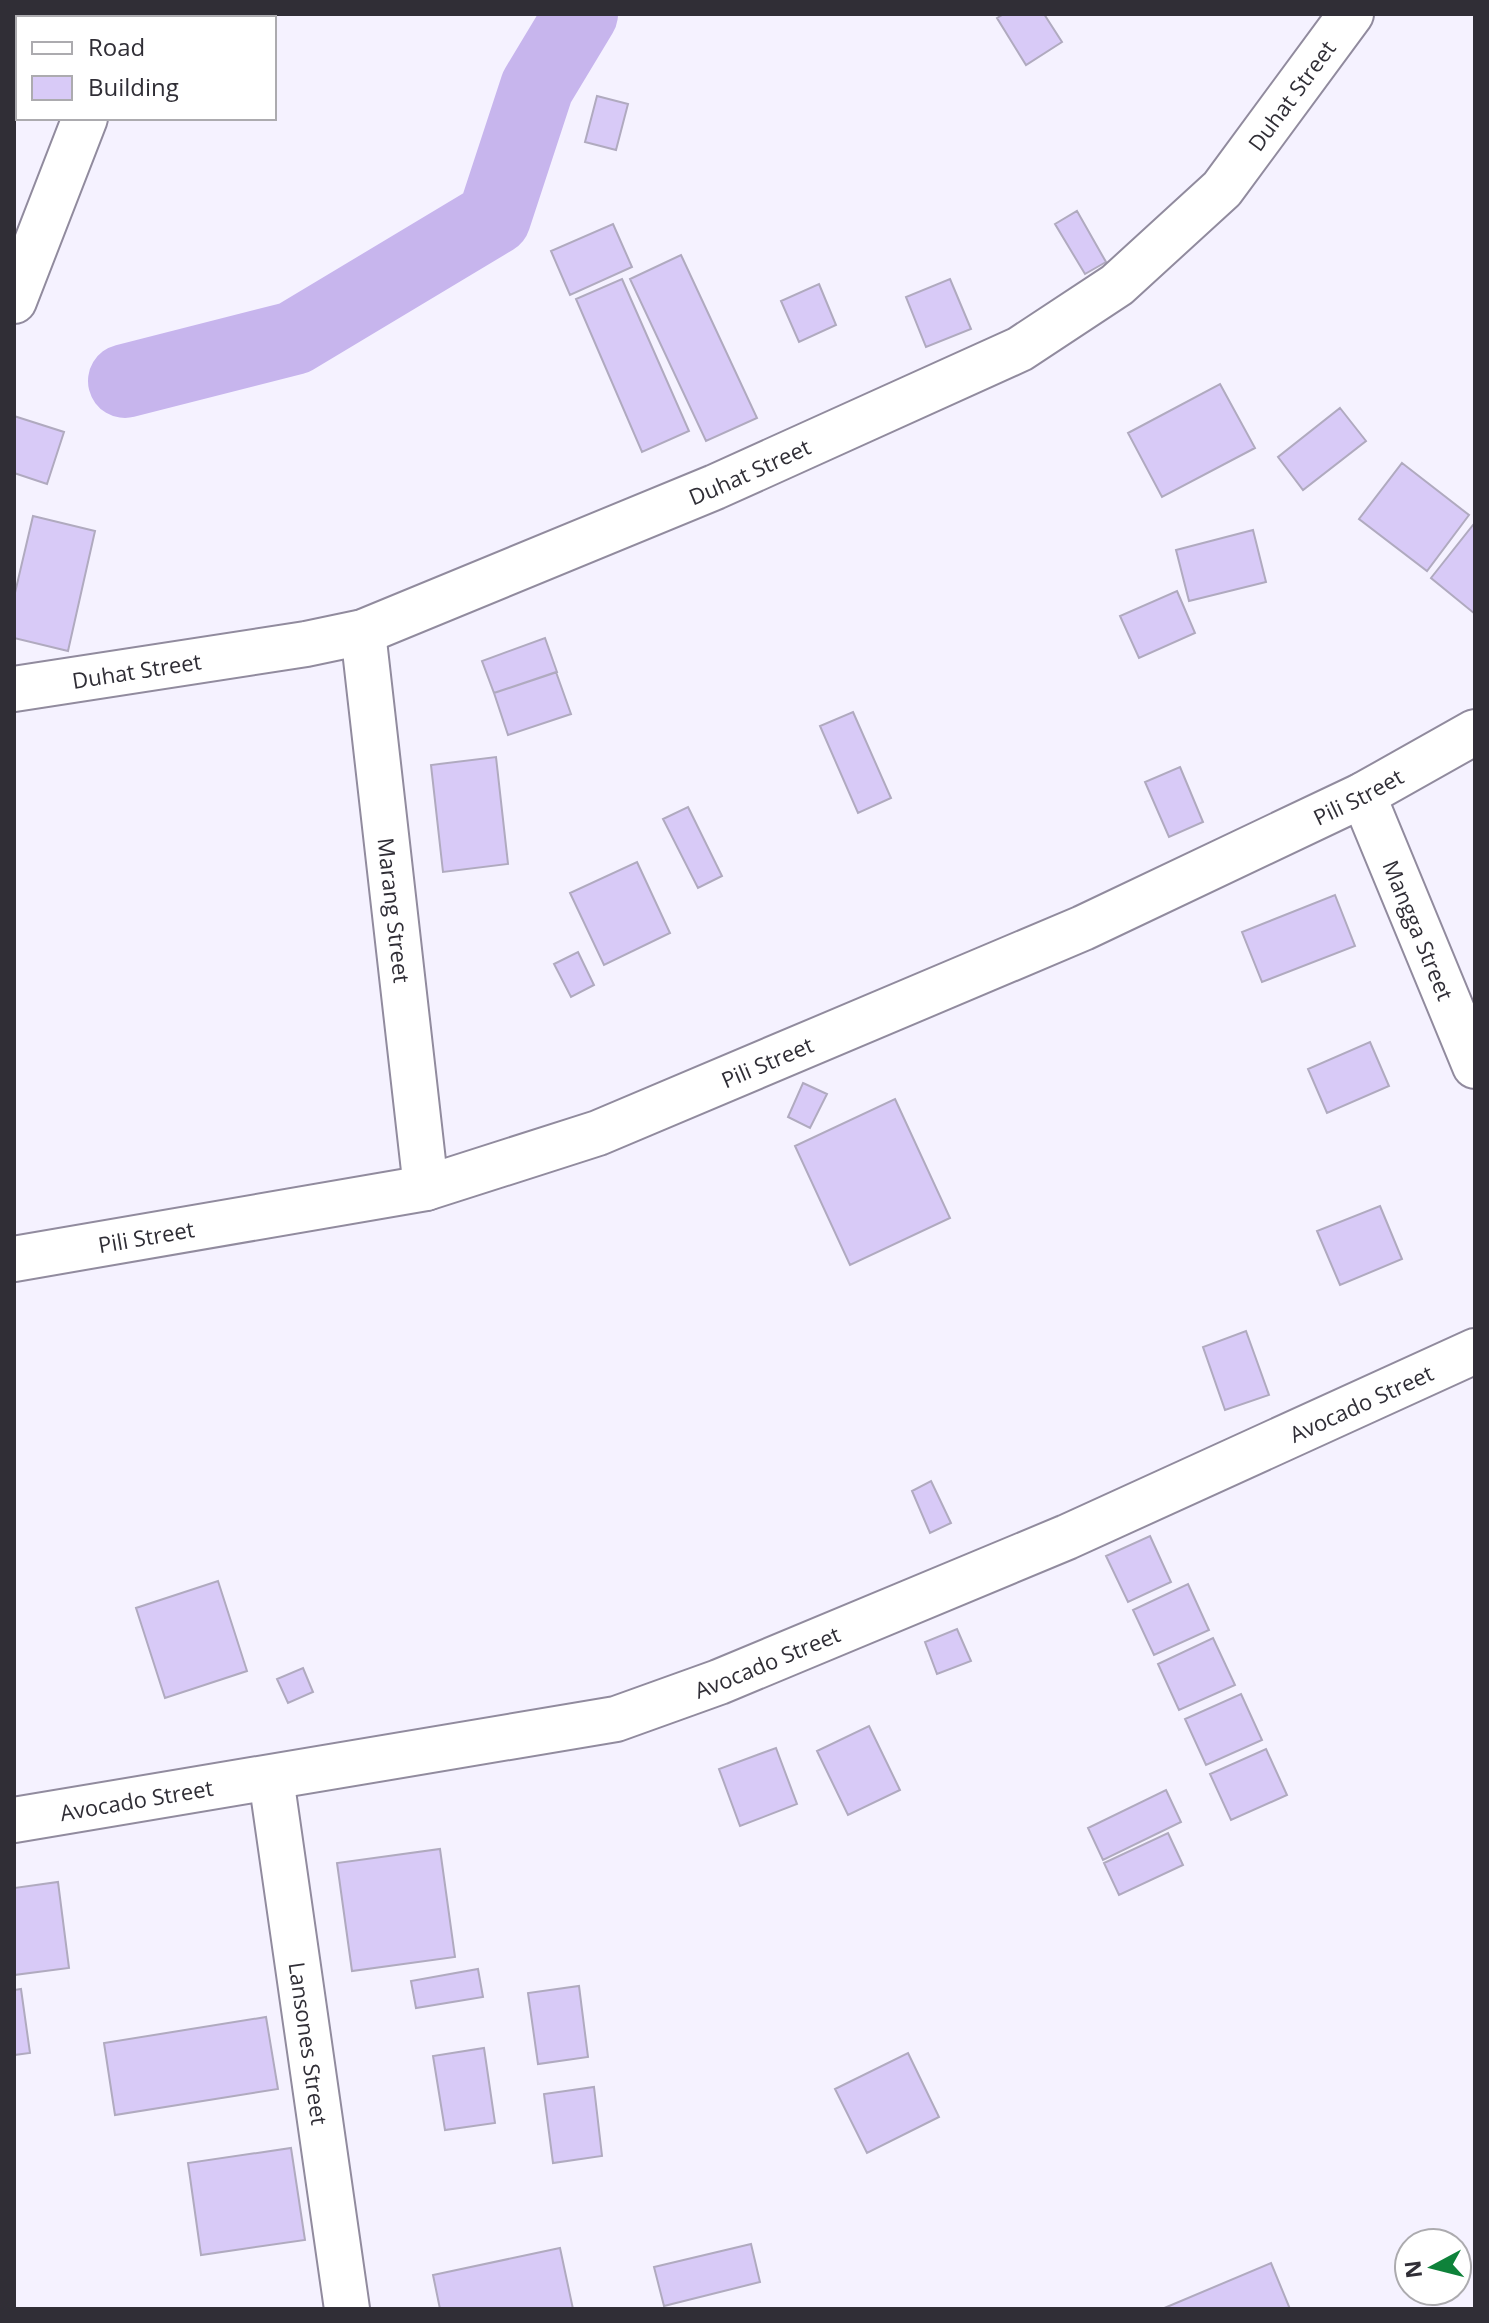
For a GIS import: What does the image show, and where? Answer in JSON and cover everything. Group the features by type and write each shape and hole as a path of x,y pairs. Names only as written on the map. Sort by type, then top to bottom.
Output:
{"street":[{"name":"Duhat Street","path":"14,689 290,647 363,632 715,487 1020,349 1117,285 1222,189 1351,14"},
{"path":"14,301 84,120"},
{"name":"Marang Street","path":"363,632 426,1188"},
{"name":"Pili Street","path":"14,1259 426,1188 598,1133 1083,928 1363,795 1475,732"},
{"name":"Mangga Street","path":"1363,795 1475,1066"},
{"name":"Avocado Street","path":"14,1820 616,1719 719,1682 1067,1537 1475,1351"},
{"name":"Lansones Street","path":"271,1778 347,2309"}],"building":[{"path":"1004,14 1044,14 1062,42 1026,65 997,18"},
{"path":"597,96 628,104 616,150 585,142"},
{"path":"1077,211 1106,262 1085,274 1055,224"},
{"path":"613,224 632,267 570,295 551,251"},
{"path":"681,255 757,418 706,441 630,279"},
{"path":"622,279 689,431 642,452 576,299"},
{"path":"950,279 971,329 926,347 906,297"},
{"path":"819,284 836,325 799,342 781,301"},
{"path":"1220,384 1255,448 1162,497 1128,433"},
{"path":"1340,408 1366,441 1303,490 1278,457"},
{"path":"14,416 64,432 47,484 14,473"},
{"path":"1402,463 1469,515 1427,571 1359,519"},
{"path":"33,516 95,531 68,651 14,638 14,597"},
{"path":"1475,526 1475,614 1431,578"},
{"path":"1253,530 1266,582 1189,601 1176,550"},
{"path":"1177,591 1195,633 1139,658 1120,616"},
{"path":"545,638 557,672 494,693 482,661"},
{"path":"556,672 571,714 508,735 494,693"},
{"path":"853,712 891,798 858,813 820,726"},
{"path":"496,757 508,864 443,872 431,765"},
{"path":"1180,767 1203,822 1169,837 1145,782"},
{"path":"688,807 722,876 698,888 663,819"},
{"path":"637,862 670,933 604,965 570,893"},
{"path":"1335,895 1355,946 1262,982 1242,932"},
{"path":"578,952 594,985 571,997 554,964"},
{"path":"1370,1042 1389,1086 1327,1113 1308,1069"},
{"path":"803,1083 827,1094 810,1128 788,1117"},
{"path":"895,1099 950,1218 850,1265 795,1146"},
{"path":"1380,1206 1402,1259 1340,1285 1317,1231"},
{"path":"1246,1331 1269,1395 1225,1410 1203,1347"},
{"path":"931,1481 951,1523 930,1533 912,1491"},
{"path":"1150,1536 1171,1582 1128,1602 1106,1556"},
{"path":"218,1581 247,1671 165,1698 136,1608"},
{"path":"1188,1584 1209,1630 1154,1655 1133,1610"},
{"path":"957,1629 971,1661 937,1674 925,1642"},
{"path":"1213,1638 1235,1685 1179,1710 1158,1664"},
{"path":"303,1668 313,1692 288,1703 277,1679"},
{"path":"1241,1694 1262,1740 1206,1765 1185,1719"},
{"path":"869,1726 900,1790 848,1815 817,1751"},
{"path":"776,1748 797,1804 740,1826 719,1769"},
{"path":"1266,1749 1287,1795 1231,1820 1210,1774"},
{"path":"1166,1790 1181,1822 1103,1860 1088,1828"},
{"path":"1168,1833 1183,1865 1119,1895 1104,1863"},
{"path":"440,1849 455,1957 352,1971 337,1863"},
{"path":"58,1882 69,1968 14,1975 14,1888"},
{"path":"478,1969 483,1997 416,2008 411,1981"},
{"path":"579,1986 588,2057 538,2064 528,1993"},
{"path":"21,1989 30,2053 14,2055 14,1990"},
{"path":"266,2017 278,2089 115,2115 104,2043"},
{"path":"484,2048 495,2123 445,2130 433,2056"},
{"path":"908,2053 939,2117 867,2153 835,2089"},
{"path":"594,2087 602,2156 553,2163 544,2094"},
{"path":"291,2148 305,2240 201,2255 188,2163"},
{"path":"751,2244 760,2282 664,2306 654,2267"},
{"path":"560,2248 573,2309 440,2309 433,2275"},
{"path":"1271,2263 1290,2309 1162,2309"}],"waterway":[{"path":"125,381 294,338 494,218 537,87 581,14"}]}
